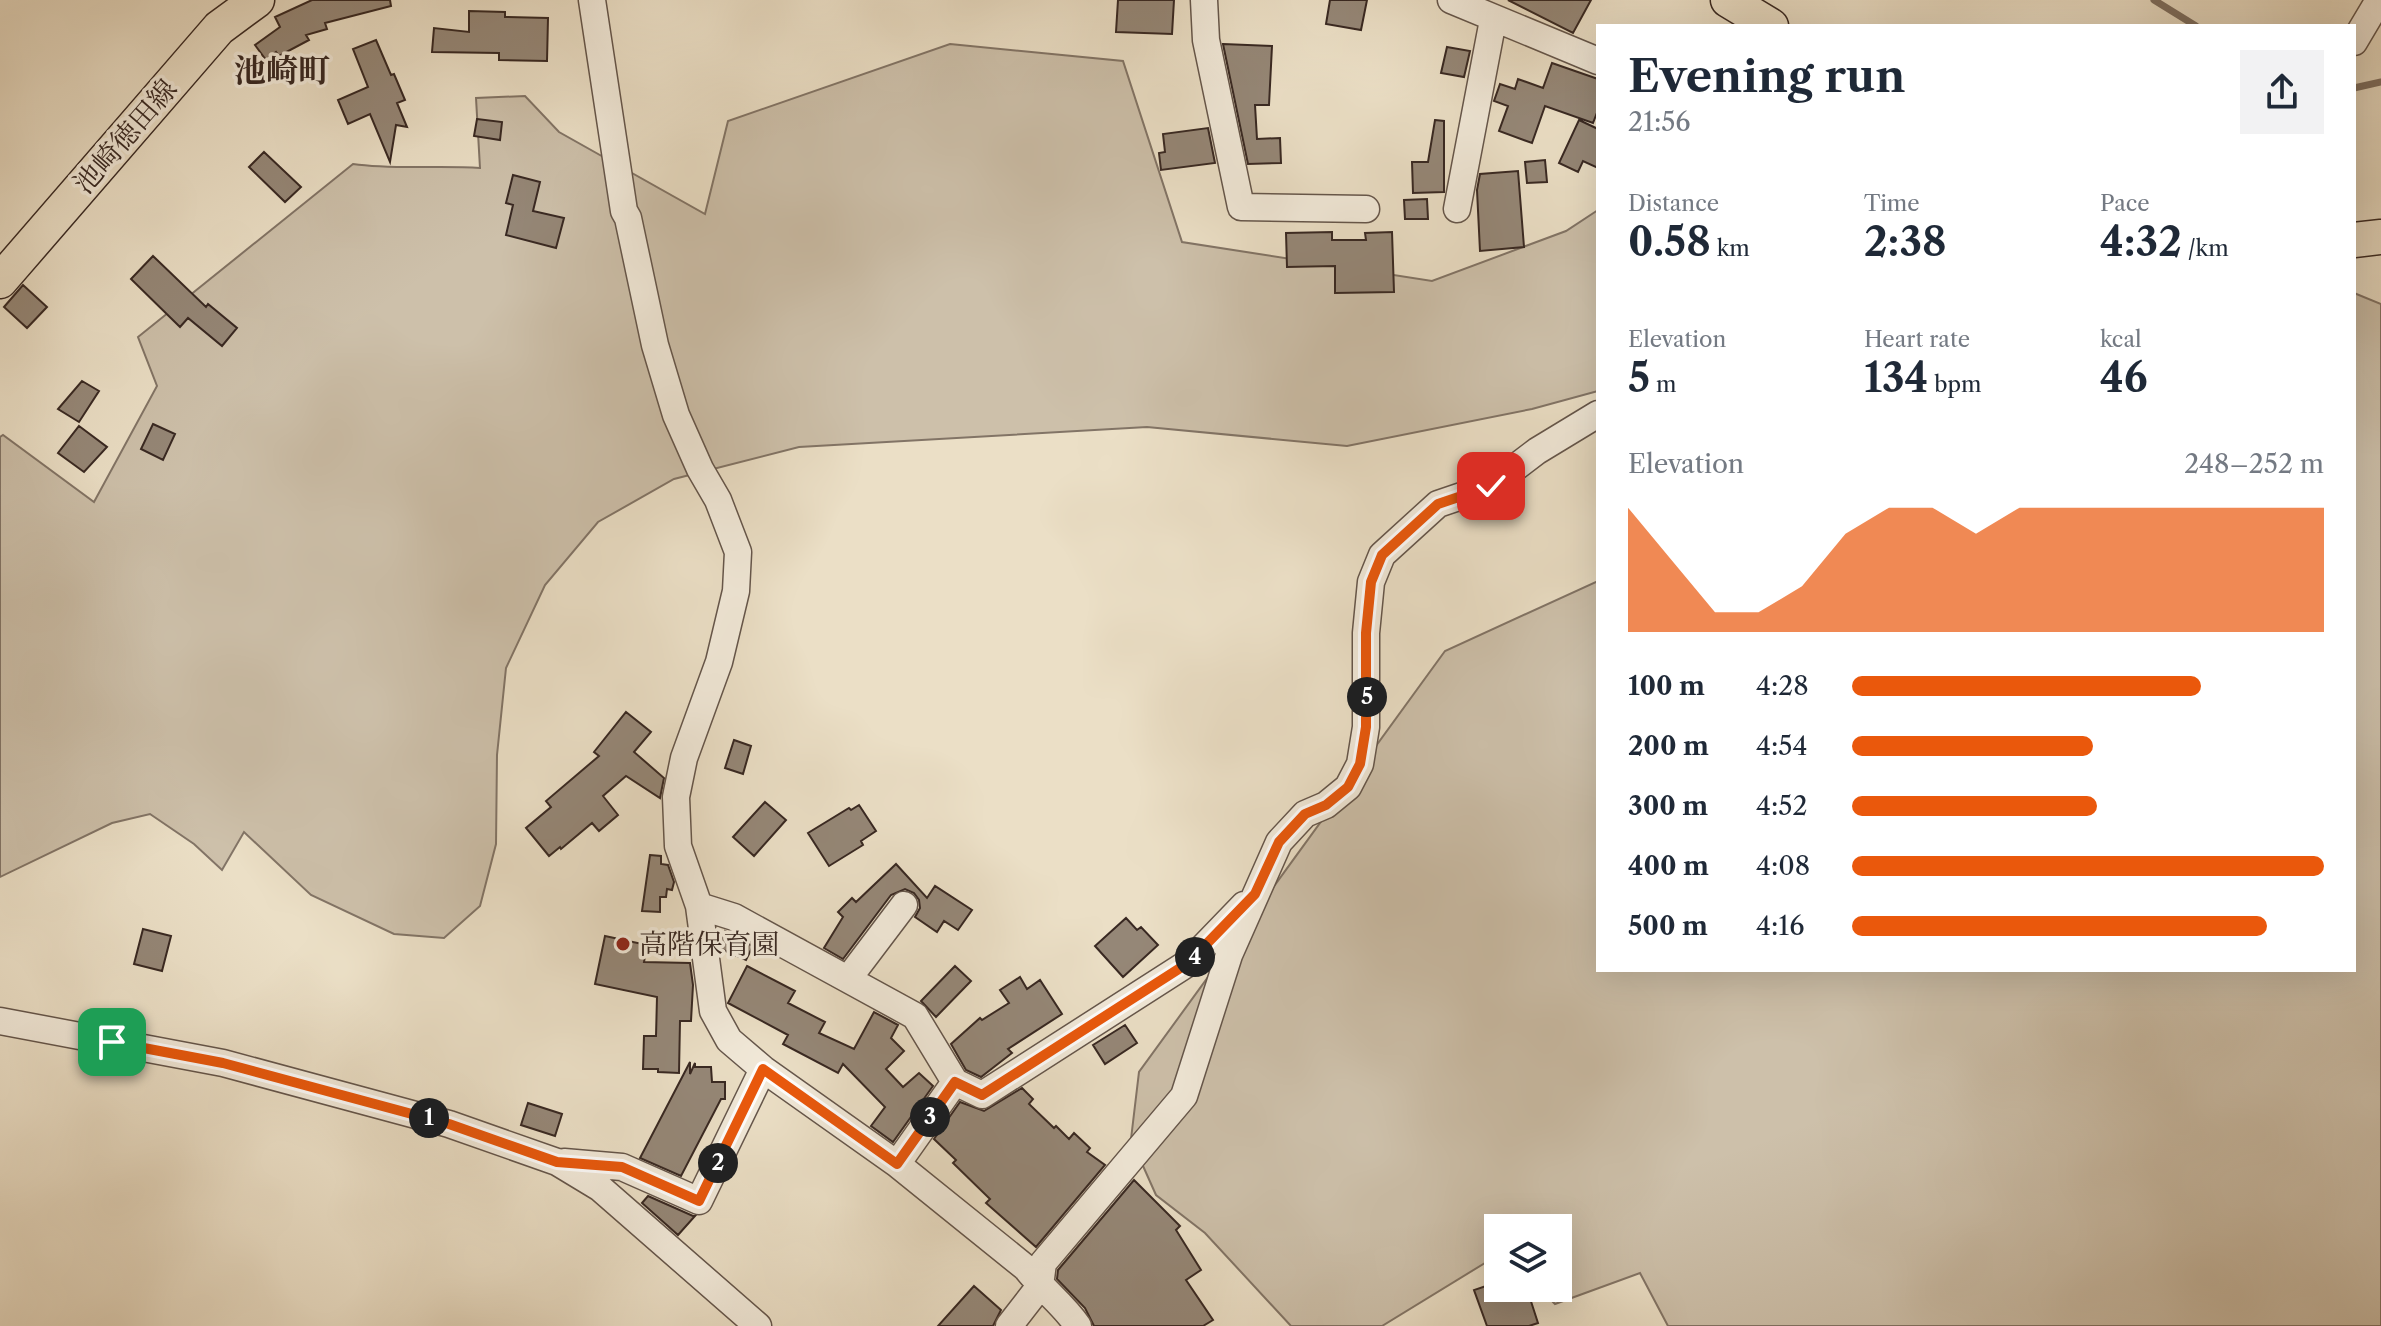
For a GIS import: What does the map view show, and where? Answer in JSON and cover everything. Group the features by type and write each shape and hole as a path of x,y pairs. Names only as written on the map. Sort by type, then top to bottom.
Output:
{"main road":[{"name":"池崎徳田線","path":"0,281 219,28 257,0"},
{"path":"1728,0 1768,24"},
{"path":"2356,240 2381,237"}],"street":[{"path":"592,0 624,211 655,345 676,415 700,469 718,500 738,552 736,591 719,662 684,758 676,797 678,846 699,906 713,1011 729,1040 763,1069 897,1164 1026,1268 1040,1286 1069,1312 1078,1326"},
{"path":"1204,0 1206,40 1241,207 1366,209"},
{"path":"1451,0 1596,60"},
{"path":"2356,39 2379,0"},
{"path":"1457,209 1493,20"},
{"path":"1009,1326 1040,1286 1043,1263 1184,1096 1229,955 1279,842 1305,814 1326,805 1348,787 1360,764 1366,727 1366,633 1371,582 1382,555 1438,504 1491,486 1537,451 1596,415"},
{"path":"699,906 734,917 915,1016 955,1082 982,1095 1188,963 1255,894"},
{"path":"848,979 904,905"},
{"path":"0,1021 223,1063 453,1125 557,1162 600,1188 758,1326"},
{"path":"557,1162 622,1167 699,1201 763,1069"},
{"path":"897,1164 955,1082"}],"shaded area":[{"path":"950,44 1123,61 1182,242 1432,281 1566,231 1596,211 1596,392 1532,409 1347,446 1147,427 799,447 674,479 598,522 545,585 506,668 497,755 496,844 480,906 444,938 394,934 311,895 244,832 222,870 194,844 150,814 112,823 0,877 0,437 3,435 94,502 157,386 138,337 353,164 480,168 476,98 525,96 559,132 705,214 728,121"},
{"path":"2356,294 2381,304 2381,1326 1668,1326 1640,1273 1572,1298 1572,1214 1484,1214 1484,1264 1382,1326 1291,1326 1205,1233 1156,1195 1131,1139 1139,1072 1445,651 1596,582 1596,972 2356,972"}],"building":[{"path":"312,0 390,0 391,6 325,23 327,29 306,35 309,40 279,56 276,52 266,60 255,45 280,27 275,17"},
{"path":"1118,0 1174,0 1172,34 1116,32"},
{"path":"1330,0 1367,0 1361,30 1326,24"},
{"path":"1508,0 1591,0 1573,33"},
{"path":"469,11 505,12 505,17 548,18 547,61 499,60 499,53 432,52 434,28 469,32"},
{"path":"376,40 405,100 397,103 407,127 396,125 390,162 370,114 348,124 338,100 368,87 353,49"},
{"path":"1223,44 1272,46 1269,105 1255,105 1257,139 1280,138 1281,163 1248,164"},
{"path":"1447,47 1470,51 1464,77 1441,73"},
{"path":"1552,63 1596,78 1596,115 1593,123 1545,106 1532,143 1499,131 1508,106 1494,101 1500,84 1515,89 1518,79 1543,88"},
{"path":"477,119 502,122 500,140 474,136"},
{"path":"1435,120 1444,121 1444,192 1413,193 1412,162 1428,162"},
{"path":"1579,120 1596,128 1596,167 1583,161 1578,172 1559,163"},
{"path":"1208,128 1215,163 1161,170 1159,153 1165,152 1163,134"},
{"path":"264,152 301,187 285,202 249,167"},
{"path":"1545,160 1547,182 1527,183 1525,162"},
{"path":"1518,171 1524,247 1480,251 1477,190 1480,174"},
{"path":"513,175 540,182 533,211 564,218 556,248 506,235 513,205 506,203"},
{"path":"1427,199 1428,219 1405,219 1404,200"},
{"path":"1332,232 1332,240 1366,240 1365,233 1392,232 1394,292 1335,293 1335,266 1287,267 1286,233"},
{"path":"153,256 206,307 208,304 237,328 222,346 188,318 180,327 131,279"},
{"path":"23,285 47,307 27,328 4,307"},
{"path":"82,381 99,391 79,422 58,409"},
{"path":"153,424 175,434 163,460 141,449"},
{"path":"79,426 107,447 84,472 58,453"},
{"path":"626,712 651,732 634,752 664,778 660,798 626,776 603,796 618,815 599,831 592,823 549,856 526,828 551,807 546,801 599,756 594,752"},
{"path":"734,740 751,746 743,774 725,768"},
{"path":"765,802 786,820 754,856 733,837"},
{"path":"859,805 876,831 861,841 863,845 829,866 808,833"},
{"path":"650,855 661,856 661,864 668,865 674,882 672,890 667,889 666,897 660,897 660,912 642,911"},
{"path":"896,864 927,898 935,886 972,910 958,930 944,921 937,932 915,917 920,908 919,900 914,893 905,889 891,895 843,959 824,948 843,917 838,912 852,898 856,902"},
{"path":"1126,918 1137,930 1141,927 1158,945 1123,977 1095,946"},
{"path":"143,929 171,936 162,971 134,964"},
{"path":"725,931 753,946 746,960 721,949"},
{"path":"605,936 647,945 644,962 690,963 693,985 691,1021 680,1021 679,1073 643,1069 644,1036 656,1036 657,997 595,984"},
{"path":"747,966 795,991 788,1003 825,1022 819,1033 854,1049 874,1012 898,1025 891,1038 904,1051 886,1069 903,1087 919,1073 933,1086 893,1142 871,1126 885,1107 843,1064 838,1073 783,1044 788,1035 728,1003"},
{"path":"955,966 971,981 936,1017 921,1001"},
{"path":"1020,977 1027,989 1040,980 1062,1014 1008,1049 1012,1053 981,1077 966,1070 951,1044 980,1018 982,1020 1009,1003 1000,990"},
{"path":"1125,1025 1137,1043 1105,1064 1093,1045"},
{"path":"690,1062 690,1074 695,1063 695,1067 711,1067 712,1082 725,1082 725,1099 721,1099 681,1176 640,1158"},
{"path":"1022,1088 1033,1099 1029,1104 1054,1128 1056,1126 1069,1139 1074,1133 1090,1148 1087,1152 1105,1165 1036,1247 986,1203 990,1199 953,1163 956,1160 934,1139 960,1102 984,1111"},
{"path":"528,1103 562,1114 555,1136 521,1125"},
{"path":"1134,1180 1180,1226 1176,1230 1201,1270 1186,1280 1213,1320 1203,1326 1094,1326 1085,1308 1057,1279 1058,1270"},
{"path":"648,1196 695,1216 678,1235 642,1203"},
{"path":"974,1286 1001,1310 993,1326 938,1326"},
{"path":"1484,1287 1484,1302 1531,1302 1538,1323 1529,1326 1487,1326 1474,1290"}],"waterway":[{"path":"2154,0 2193,24"},
{"path":"2356,88 2381,82"}],"place":[{"name":"高階保育園","path":"623,944"}],"district":[{"name":"池崎町","path":"282,71"}],"route":[{"path":"112,1042 223,1063 449,1124 557,1162 622,1167 699,1201 763,1069 897,1164 955,1082 982,1095 1188,963 1255,894 1279,842 1305,814 1326,805 1348,787 1360,764 1366,727 1366,633 1371,582 1382,555 1438,504 1491,486"}]}
